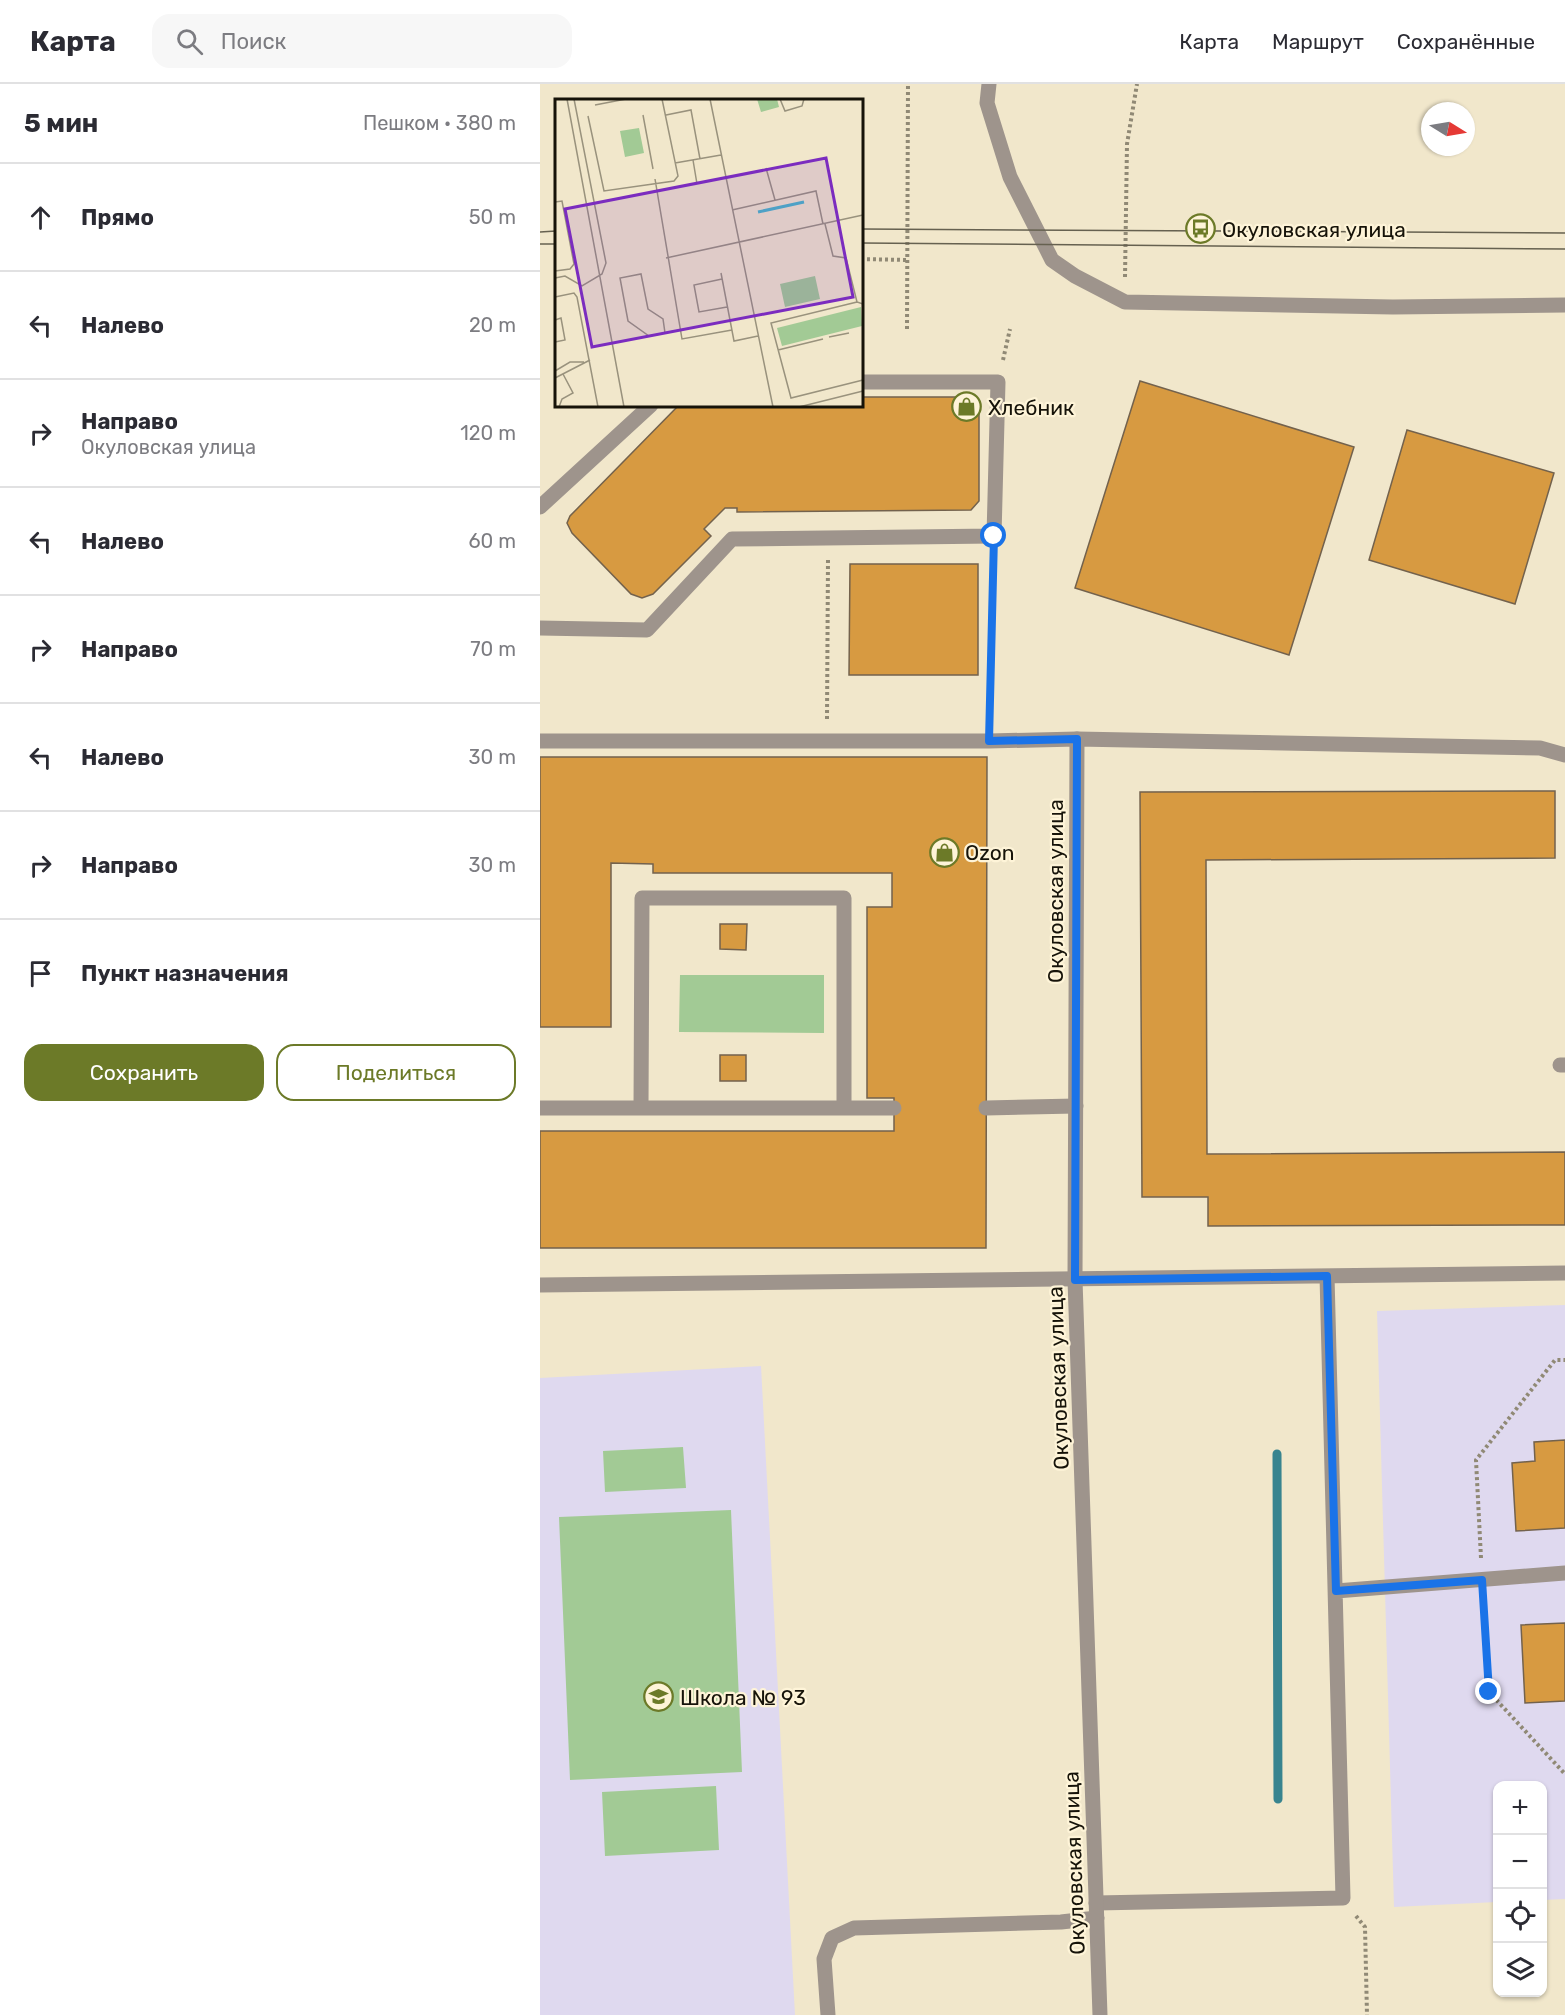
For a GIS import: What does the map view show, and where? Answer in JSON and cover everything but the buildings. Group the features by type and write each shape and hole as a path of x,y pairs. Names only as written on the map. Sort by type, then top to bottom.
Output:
{"street":[{"path":"989,84 987,103 1010,177 1053,260 1075,276 1125,302 1393,307 1565,305"},
{"path":"540,628 647,630 732,539 994,536 998,382 862,382"},
{"path":"540,507 650,406"},
{"path":"540,741 1077,739 1540,748 1565,756"},
{"name":"Окуловская улица","path":"1077,739 1075,1280 1100,2015"},
{"path":"642,1108 642,898 844,898 844,1108"},
{"path":"986,1108 1076,1106"},
{"path":"540,1108 894,1108"},
{"path":"540,1285 1565,1273"},
{"path":"828,2015 824,1959 832,1938 854,1928 1062,1922 1096,1910 1343,1898 1327,1276"},
{"path":"1336,1591 1565,1574"}],"path":[{"path":"907,329 908,84"},
{"path":"1125,264 1127,144 1137,84"},
{"path":"862,259 908,260"},
{"path":"998,382 1010,329"},
{"path":"989,741 994,536"},
{"path":"827,741 828,537"},
{"path":"1565,1360 1555,1360 1476,1460 1489,1692 1565,1774"},
{"path":"1343,1898 1365,1927 1367,2015"}],"shaded area":[{"path":"1565,1305 1565,1899 1547,1900 1547,1781 1493,1781 1493,1902 1394,1907 1377,1311"},
{"name":"Школа № 93","path":"761,1366 795,2015 540,2015 540,1378"}],"green space":[{"path":"680,975 824,975 824,1033 679,1032"},
{"path":"683,1447 686,1488 605,1492 603,1451"},
{"path":"731,1510 742,1772 570,1780 559,1517"},
{"path":"716,1786 719,1850 605,1856 602,1792"}],"waterway":[{"path":"1277,1454 1278,1799"}],"tram line":[{"path":"862,229 1565,233"},
{"path":"540,232 555,231"},
{"path":"862,243 1565,249"},
{"path":"540,244 555,244"}],"place":[{"name":"Окуловская улица","path":"1201,229"},
{"name":"Хлебник","path":"967,407"},
{"name":"Ozon","path":"944,852"},
{"name":"Школа № 93","path":"659,1697"}],"route":[{"path":"994,536 989,741 1077,739 1075,1280 1327,1276 1336,1591 1482,1580 1489,1692"}]}
